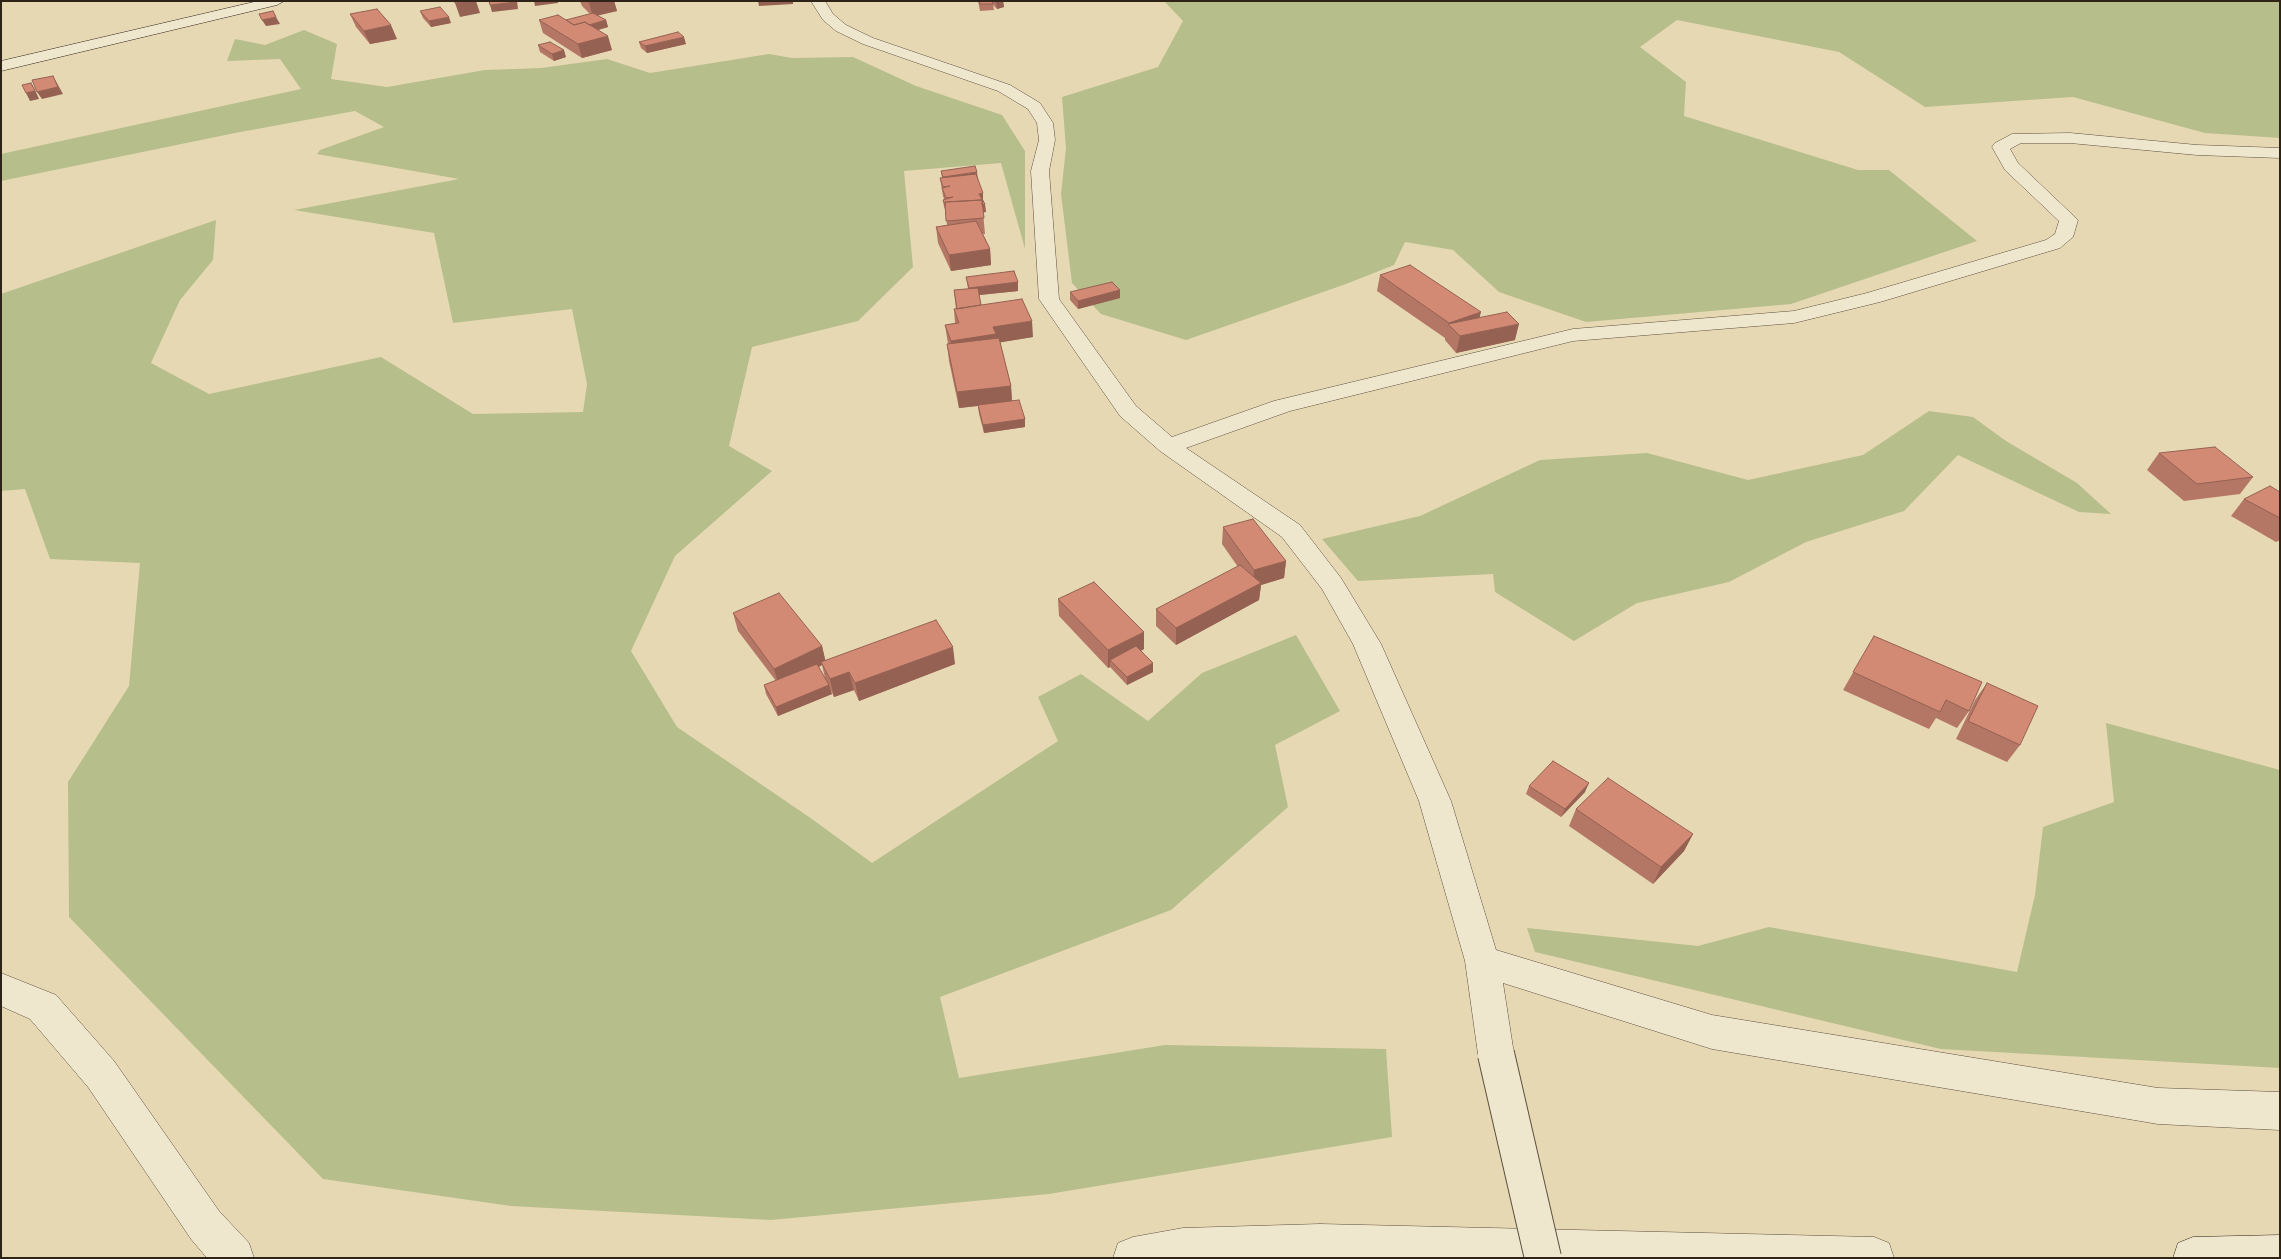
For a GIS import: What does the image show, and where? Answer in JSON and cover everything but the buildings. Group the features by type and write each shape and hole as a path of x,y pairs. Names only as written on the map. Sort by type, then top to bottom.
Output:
{"street":[{"path":"1,66 277,1"},
{"path":"818,1 828,17 841,28 1004,88 1034,106 1045,123 1047,140 1040,171 1049,299 1128,411 1168,446 1291,531 1332,584 1367,644 1435,801 1482,961 1496,1054 1543,1258"},
{"path":"1168,446 1282,406 1573,335 1794,317 1873,298 2053,244 2064,237 2069,220 2010,166 2001,147 2018,138 2070,138 2197,150 2280,154"},
{"path":"1482,961 1712,1032 2158,1106 2280,1111"},
{"path":"1,989 43,1007 101,1074 205,1225 234,1258"},
{"path":"1133,1258 1183,1248 1320,1244 1874,1258"},
{"path":"2194,1258 2280,1256"}],"green space":[{"path":"1164,1 2280,1 2280,138 2205,133 2073,97 1925,107 1839,52 1677,20 1640,47 1686,82 1684,116 1858,170 1889,170 1977,241 1791,304 1586,322 1499,292 1453,250 1405,242 1394,265 1346,284 1186,340 1101,314 1072,283 1061,194 1066,148 1062,97 1158,67 1183,21"},
{"path":"304,30 337,44 331,79 387,87 485,70 541,68 607,59 650,73 769,54 792,58 853,57 916,86 1002,115 1025,151 1025,249 1001,163 904,171 913,267 858,321 752,347 729,446 772,471 675,556 631,651 677,727 812,819 872,863 1058,741 1038,697 1081,674 1148,721 1202,673 1296,635 1340,711 1275,745 1288,807 1171,910 940,997 959,1078 1165,1045 1386,1049 1392,1137 1049,1194 771,1220 511,1206 323,1179 69,917 68,782 129,686 140,563 50,559 25,489 1,491 1,294 216,220 213,260 180,300 151,363 209,394 381,357 473,414 583,412 587,384 572,309 453,323 434,233 294,210 459,179 317,154 320,150 384,127 355,111 235,133 1,181 1,154 301,89 280,59 227,61 235,39 265,45"},
{"path":"1929,411 1973,417 2006,441 2077,483 2111,514 2079,512 1958,455 1904,511 1806,542 1729,582 1637,603 1574,641 1495,592 1493,574 1358,581 1322,539 1420,516 1540,460 1647,453 1748,480 1863,455"},
{"path":"2106,723 2280,770 2280,1068 1941,1049 1535,952 1527,928 1698,946 1769,927 2017,972 2035,895 2043,827 2114,802"}]}
